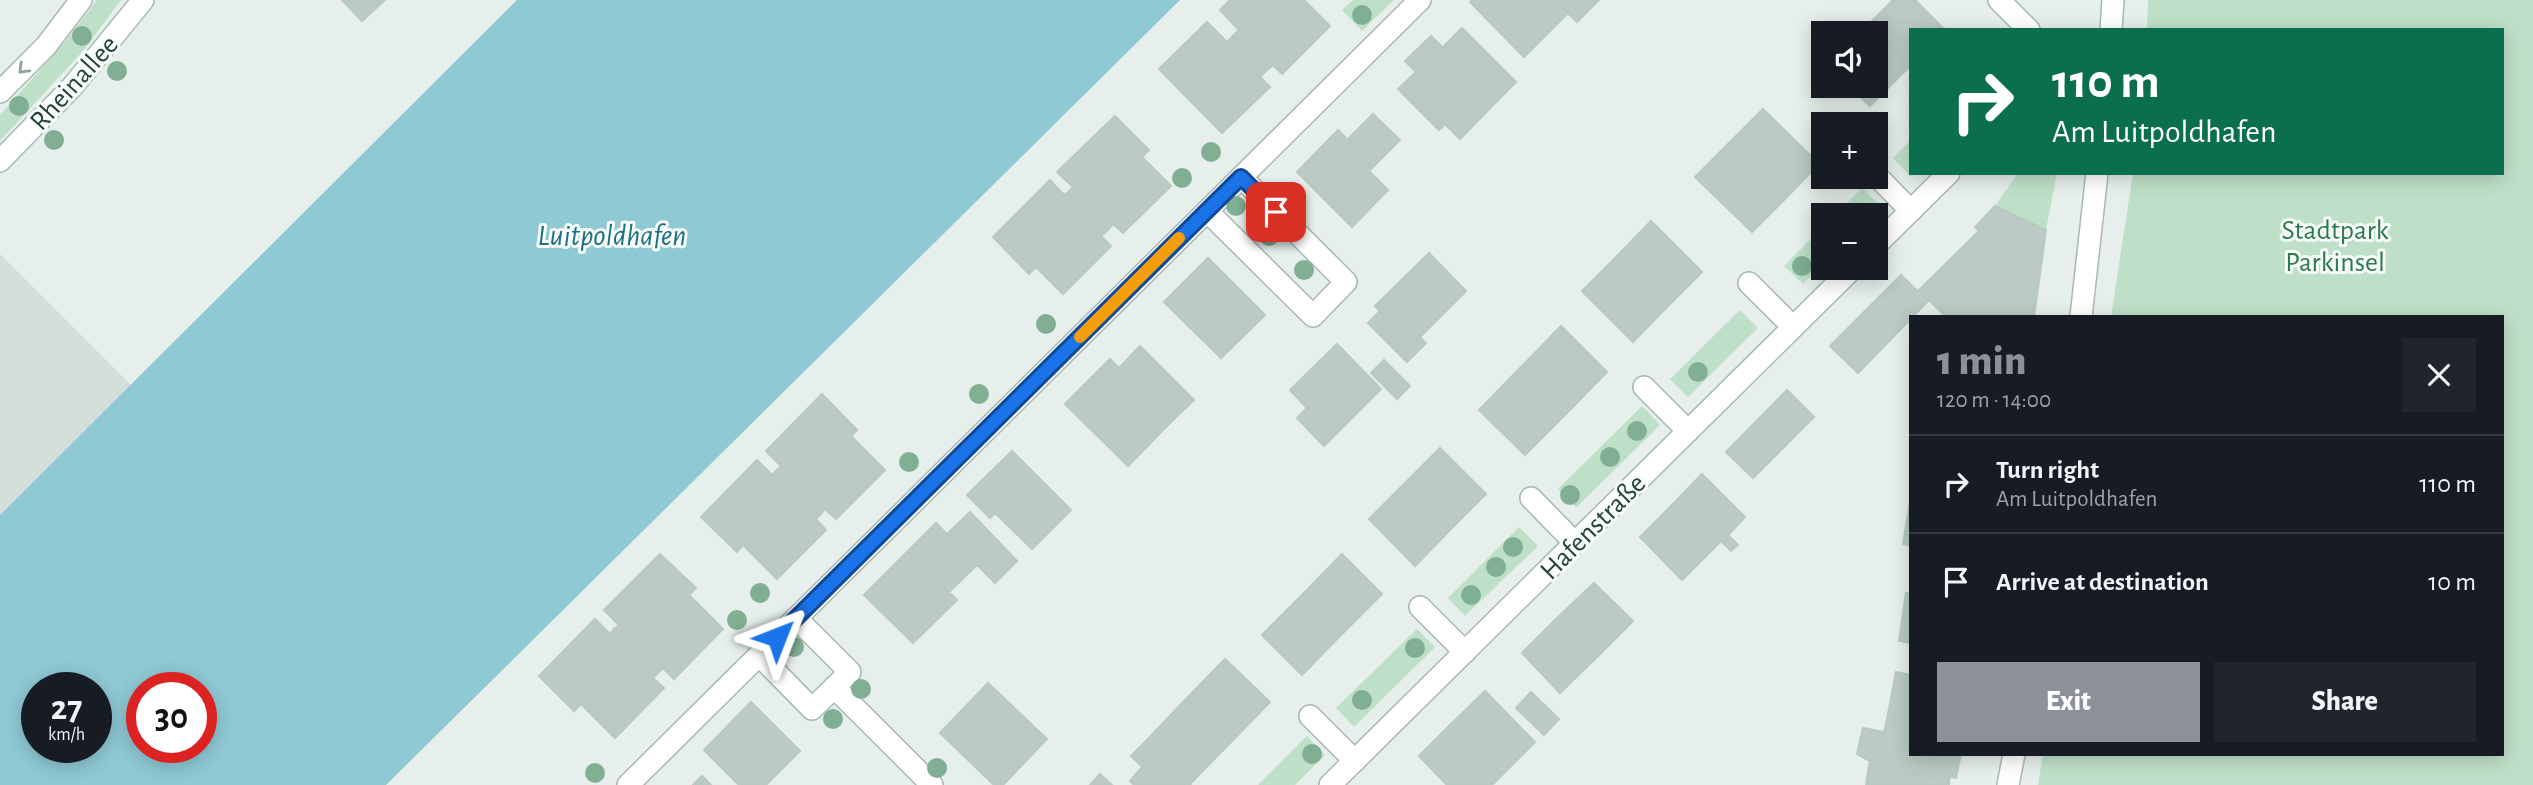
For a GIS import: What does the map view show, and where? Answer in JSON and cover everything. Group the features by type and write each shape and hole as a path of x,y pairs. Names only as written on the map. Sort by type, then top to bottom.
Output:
{"street":[{"name":"Rheinallee","path":"0,92 46,46 81,0"},
{"name":"Rheinallee","path":"0,161 72,87 143,0"},
{"path":"628,785 1420,0"},
{"path":"1999,0 2027,28"},
{"path":"2110,28 2113,0"},
{"path":"1888,233 1947,175"},
{"path":"2081,315 2097,175"},
{"path":"1207,211 1312,316 1346,282 1241,177"},
{"path":"1888,187 1911,211"},
{"name":"Hafenstraße","path":"1330,785 1841,280"},
{"path":"1749,283 1793,327"},
{"path":"1644,387 1688,431"},
{"path":"1531,498 1575,542"},
{"path":"1420,607 1465,652"},
{"path":"759,655 812,709 850,672 796,618"},
{"path":"834,687 932,785"},
{"path":"1310,716 1355,761"},
{"path":"2008,785 2014,756"}],"shaded area":[{"path":"0,254 131,385 0,515"}],"green space":[{"path":"97,0 121,0 83,51 0,141 0,115 66,41"},
{"path":"1353,0 1394,0 1362,31 1342,10"},
{"name":"Stadtpark Parkinsel","path":"2148,0 2533,0 2533,785 2038,785 2043,756 2504,756 2504,315 2111,315 2133,175 2504,175 2504,28 2147,28"},
{"path":"1909,142 1909,175 1893,158"},
{"path":"2017,175 2057,175 2046,230 1995,206"},
{"path":"1863,189 1877,203 1847,203"},
{"path":"1811,239 1811,276 1803,284 1784,266"},
{"path":"1740,310 1758,328 1688,397 1670,379"},
{"path":"1642,406 1660,425 1576,508 1558,489"},
{"path":"1519,527 1538,546 1465,616 1448,598"},
{"path":"1417,629 1435,647 1354,727 1336,708"},
{"path":"1307,736 1325,755 1295,785 1258,785"}],"water":[{"name":"Luitpoldhafen","path":"517,0 1180,0 386,785 0,785 0,515"}],"building":[{"path":"342,0 385,0 362,21"},
{"path":"1230,0 1304,0 1330,26 1282,74 1273,65 1266,71 1232,37 1239,30 1220,10"},
{"path":"1555,0 1568,13 1524,57 1470,2"},
{"path":"1555,0 1599,0 1577,22"},
{"path":"1893,0 1915,0 1943,28 1909,28 1909,65 1888,45 1888,21 1872,21"},
{"path":"1207,22 1227,42 1232,37 1266,71 1260,77 1270,87 1222,133 1159,69"},
{"path":"1462,28 1516,82 1497,101 1443,47"},
{"path":"1431,36 1497,101 1460,139 1445,124 1439,130 1398,89 1416,72 1405,61"},
{"path":"1888,44 1909,65 1888,88"},
{"path":"1862,98 1878,98 1870,106"},
{"path":"1763,109 1811,156 1811,172 1785,199 1729,143"},
{"path":"1373,114 1400,140 1374,166 1348,139"},
{"path":"1115,116 1149,150 1142,157 1171,186 1123,233 1113,224 1107,231 1068,192 1073,187 1057,172"},
{"path":"1338,130 1374,166 1369,171 1388,190 1352,227 1297,172"},
{"path":"1729,143 1785,199 1752,232 1695,177"},
{"path":"1050,180 1064,195 1068,192 1107,231 1101,236 1111,246 1063,294 1036,267 1029,274 993,237"},
{"path":"1995,206 2046,230 2034,315 1944,315 1919,290 1979,231 1975,227"},
{"path":"1651,221 1702,272 1669,305 1618,255"},
{"path":"1429,253 1466,291 1413,344 1375,306"},
{"path":"1618,255 1669,305 1633,342 1582,291"},
{"path":"1208,258 1265,315 1221,358 1164,302"},
{"path":"1901,275 1928,301 1914,315 1909,315 1909,321 1858,373 1830,346"},
{"path":"1380,311 1413,344 1420,337 1426,343 1407,362 1368,323"},
{"path":"1561,326 1607,372 1566,414 1520,368"},
{"path":"1337,344 1381,389 1324,446 1297,418 1307,408 1290,390"},
{"path":"1140,346 1194,400 1172,421 1119,368"},
{"path":"1110,359 1172,421 1128,466 1065,404"},
{"path":"1384,360 1410,386 1397,399 1371,373"},
{"path":"1520,368 1566,414 1525,455 1479,410"},
{"path":"1787,390 1814,417 1753,478 1726,452"},
{"path":"822,394 857,430 851,436 885,470 836,519 825,509 821,514 776,471 781,466 766,451"},
{"path":"1440,448 1486,494 1451,529 1404,484"},
{"path":"1012,451 1071,510 1032,549 995,513 990,518 967,495"},
{"path":"757,460 772,475 776,471 821,514 816,519 826,530 777,579 743,545 737,552 701,517"},
{"path":"1702,474 1745,517 1728,535 1738,545 1731,551 1721,541 1713,549 1671,506"},
{"path":"1404,484 1451,529 1415,566 1369,519"},
{"path":"1671,506 1713,549 1682,580 1640,537"},
{"path":"1909,508 1909,546 1903,544"},
{"path":"970,512 1017,561 995,583 947,534"},
{"path":"936,523 977,565 949,592 908,551"},
{"path":"908,551 957,600 913,643 864,595"},
{"path":"660,554 696,588 689,595 723,629 674,679 663,668 658,673 614,629 619,625 604,610"},
{"path":"1342,554 1382,594 1342,634 1302,595"},
{"path":"1594,583 1633,621 1597,657 1558,617"},
{"path":"1906,593 1909,594 1909,643 1899,641"},
{"path":"1302,595 1342,634 1302,675 1262,635"},
{"path":"1558,617 1597,657 1560,693 1522,653"},
{"path":"595,619 610,634 614,629 658,673 653,678 664,688 615,738 581,704 574,711 539,676"},
{"path":"1225,659 1270,702 1231,742 1186,699"},
{"path":"1896,672 1909,675 1909,729 1886,724"},
{"path":"988,683 1047,739 1003,785 994,785 940,733"},
{"path":"1485,691 1535,742 1502,775 1451,724"},
{"path":"1531,692 1559,719 1544,735 1516,708"},
{"path":"1186,699 1231,742 1190,784 1145,742"},
{"path":"751,702 800,751 766,785 739,785 704,750"},
{"path":"1451,724 1502,775 1492,785 1447,785 1419,756"},
{"path":"1886,724 1909,729 1909,756 1961,756 1956,778 1950,776 1949,781 1869,765 1870,761 1857,754 1863,728 1884,732"},
{"path":"1145,742 1190,784 1161,785 1131,756"},
{"path":"1869,765 1949,781 1949,785 1866,785"},
{"path":"1142,767 1161,785 1134,785 1130,781"},
{"path":"1100,774 1112,785 1090,785"},
{"path":"702,776 711,785 693,785"}],"slow traffic":[{"path":"1080,337 1179,238"}],"route":[{"path":"777,637 1241,177 1276,212"}]}
